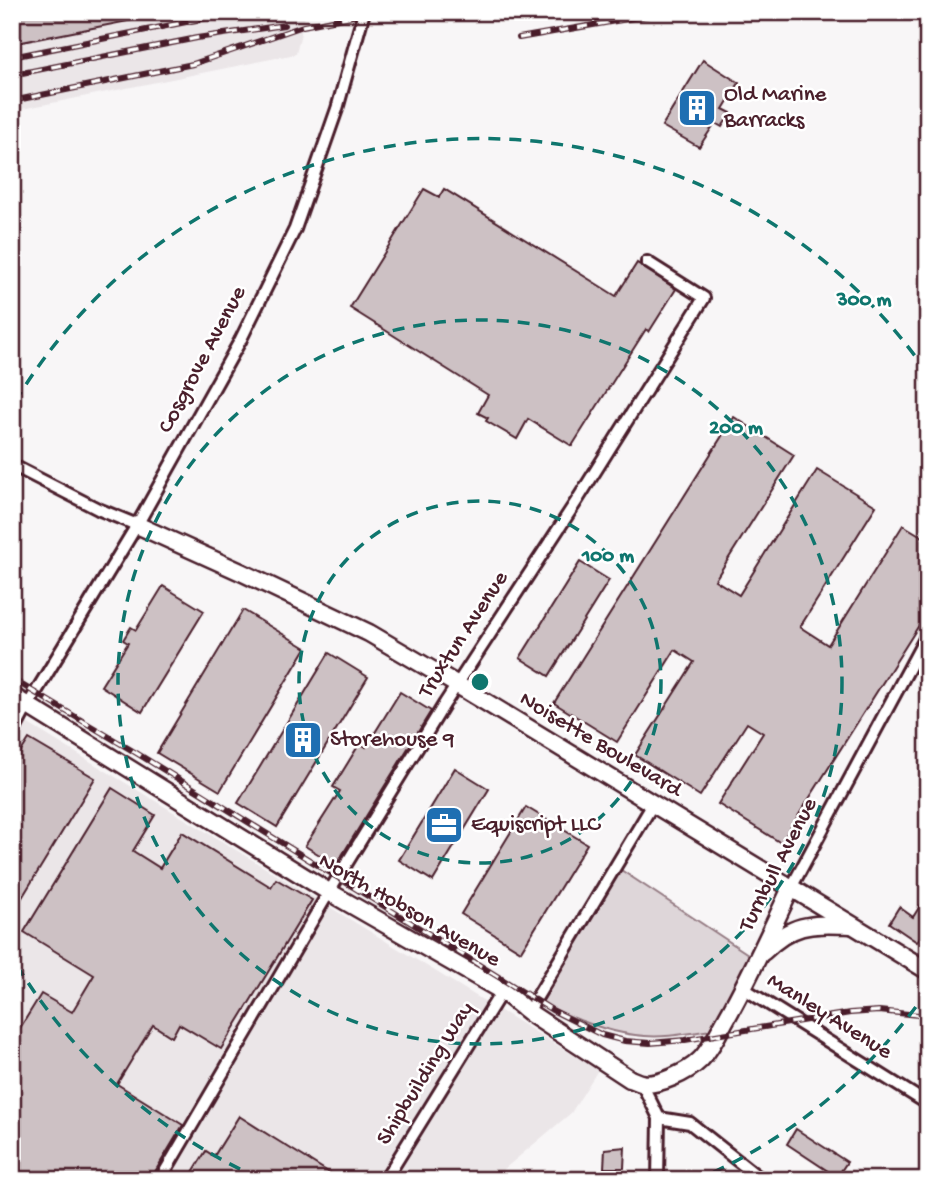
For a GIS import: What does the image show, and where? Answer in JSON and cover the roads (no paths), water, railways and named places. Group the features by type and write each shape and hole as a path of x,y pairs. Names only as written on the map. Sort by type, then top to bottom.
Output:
{"street":[{"name":"Cosgrove Avenue","path":"12,734 137,525 240,341 295,229 337,109 364,12"},
{"name":"Truxtun Avenue","path":"160,1180 329,892 456,684 576,502 704,298 647,262"},
{"name":"Noisette Boulevard","path":"12,465 98,509 256,578 369,633 928,971"},
{"name":"Turnbull Avenue","path":"642,1084 657,1083 688,1069 701,1060 712,1044 743,988 791,888 928,633"},
{"name":"North Hobson Avenue","path":"12,696 329,892 502,991 528,1012 642,1084"},
{"path":"528,1012 653,804"},
{"path":"759,956 792,930 805,925 852,925"},
{"name":"Manley Avenue","path":"743,988 928,1104"},
{"name":"Shipbuilding Way","path":"386,1180 502,991"},
{"path":"642,1084 659,1118 658,1180"},
{"path":"659,1118 690,1123 762,1180"}],"railway":[{"path":"12,57 236,12"},
{"path":"519,38 667,12"},
{"path":"12,101 193,64 303,26 367,13"},
{"path":"12,75 197,38 284,25"},
{"path":"12,679 552,1010 602,1035 625,1041 650,1043 685,1040 850,1013 879,1011 928,1016"}],"place":[{"name":"Old Marine Barracks","path":"697,108"},
{"name":"Storehouse 9","path":"303,740"},
{"name":"Equiscript LLC","path":"444,825"}]}
